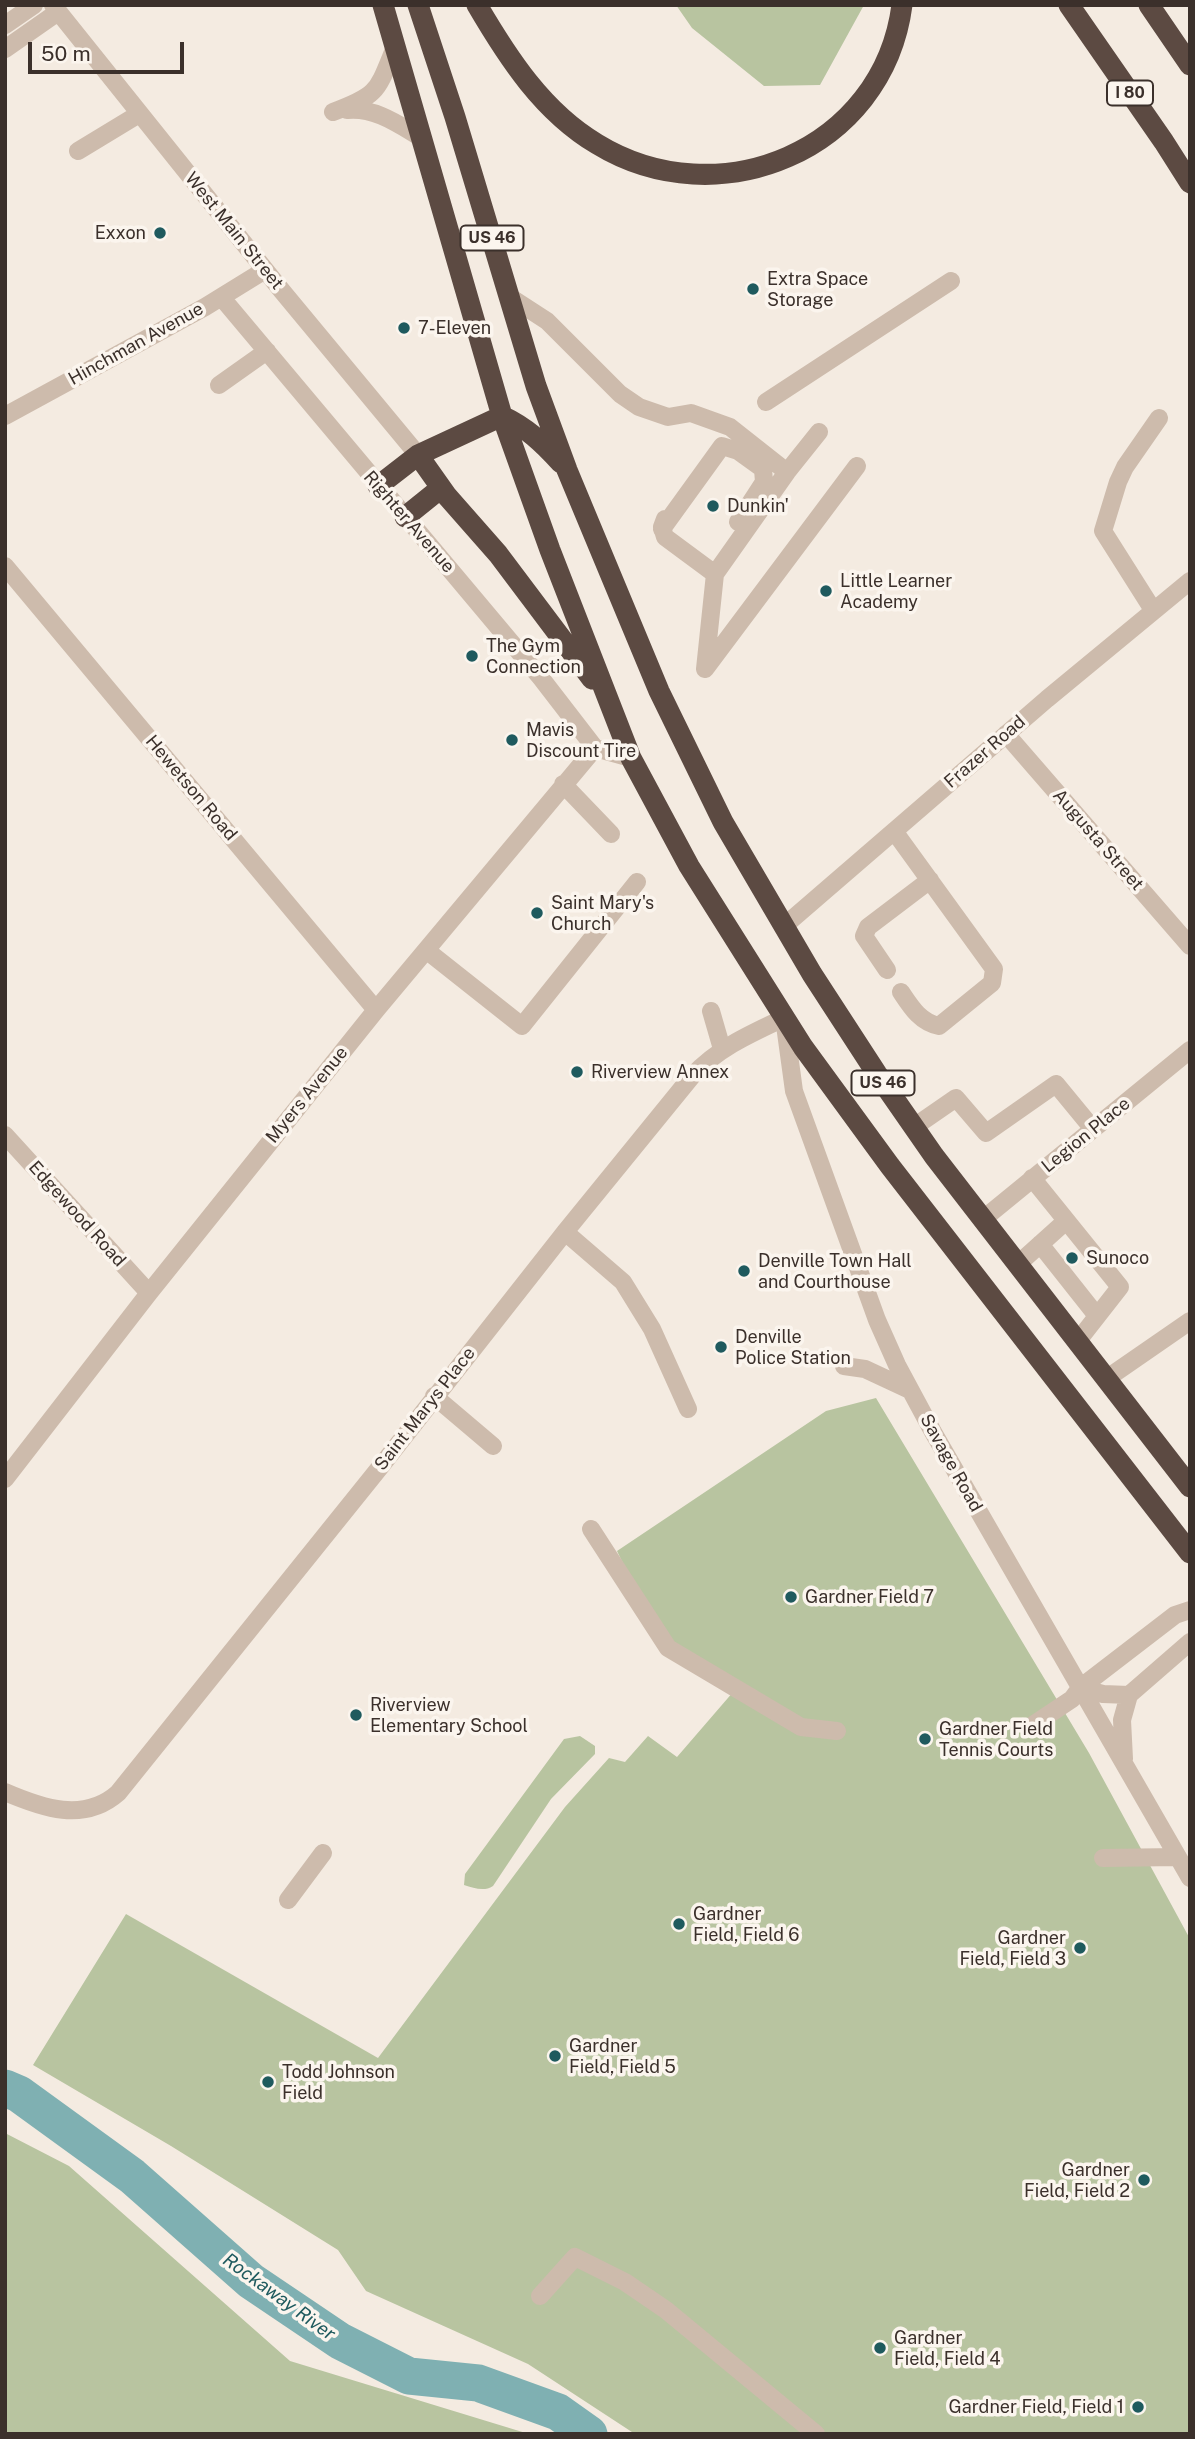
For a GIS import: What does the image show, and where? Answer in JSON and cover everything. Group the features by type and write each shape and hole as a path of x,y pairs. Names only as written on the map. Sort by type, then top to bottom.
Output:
{"highway":[{"name":"US 46","path":"383,5 502,416 631,758 689,866 784,1018 897,1176 1190,1553"},
{"name":"US 46","path":"418,5 455,117 536,386 567,470 659,691 723,822 783,927 914,1127 982,1220 1187,1478"},
{"path":"477,5 517,69 574,129 633,163 670,173 710,176 767,166 811,144 843,121 881,74 892,47 902,5"},
{"name":"I 80","path":"1069,5 1190,183"},
{"path":"1149,5 1190,65"},
{"path":"378,486 418,454 502,416 519,424 544,444 567,470"},
{"path":"418,454 441,488 498,554 606,697"},
{"path":"405,517 441,488"}],"street":[{"path":"5,25 34,5"},
{"path":"5,49 59,7"},
{"name":"West Main Street","path":"59,7 77,37 418,454"},
{"path":"395,47 372,94 363,101 333,112 357,109 376,113 421,136"},
{"path":"78,151 139,114"},
{"name":"Hinchman Avenue","path":"5,416 222,298 265,270"},
{"path":"766,402 951,281"},
{"path":"510,297 547,321 620,394 639,407 668,417 691,413 730,427 787,472"},
{"name":"Righter Avenue","path":"222,298 533,668 595,748"},
{"path":"219,385 267,351"},
{"path":"1153,610 1104,531 1125,467 1159,418"},
{"path":"710,571 665,537 662,529 663,522 730,427"},
{"path":"710,571 819,432"},
{"path":"662,529 722,446 738,451 763,469 764,482 710,571 705,669 857,466"},
{"name":"Hewetson Road","path":"5,566 376,1010"},
{"name":"Frazer Road","path":"783,927 1006,734 1190,581"},
{"name":"Augusta Street","path":"1006,734 1190,946"},
{"path":"595,748 631,758"},
{"name":"Myers Avenue","path":"5,1479 149,1293 376,1010 595,748"},
{"path":"563,784 611,834"},
{"path":"894,831 994,969 992,983 939,1026 927,1023 901,992"},
{"path":"887,970 864,936 868,927 930,880"},
{"path":"426,950 522,1026 637,882"},
{"path":"711,1011 722,1049"},
{"name":"Saint Marys Place","path":"5,1792 50,1809 78,1810 103,1804 118,1793 692,1076 722,1049 784,1018"},
{"name":"Savage Road","path":"784,1018 794,1091 877,1320 910,1390 1190,1878"},
{"name":"Legion Place","path":"982,1220 1190,1050"},
{"path":"914,1127 956,1098 986,1133 1056,1084 1093,1129"},
{"name":"Edgewood Road","path":"5,1135 149,1293"},
{"path":"1032,1178 1120,1287 1077,1342"},
{"path":"1017,1265 1066,1221"},
{"path":"565,1232 623,1282 652,1329 688,1409"},
{"path":"1040,1244 1097,1317"},
{"path":"1106,1379 1190,1321"},
{"path":"844,1366 865,1369 910,1390"},
{"path":"434,1396 493,1446"},
{"path":"591,1529 668,1648 801,1727 836,1731"},
{"path":"1032,1725 1072,1699 1080,1688 1175,1615 1190,1610"},
{"path":"1124,1762 1122,1720 1129,1695 1190,1642"},
{"path":"1080,1688 1103,1694 1129,1695"},
{"path":"288,1900 323,1853"},
{"path":"1103,1858 1178,1857"},
{"path":"540,2296 575,2257 625,2282 666,2310 816,2434"}],"green space":[{"path":"676,5 864,5 820,85 764,86 692,28"},
{"path":"876,1398 1089,1753 1190,1939 1190,2434 635,2434 528,2364 366,2291 338,2250 171,2146 33,2065 126,1914 378,2058 565,1807 609,1758 625,1762 648,1736 677,1757 740,1684 673,1642 630,1578 617,1551 826,1411"},
{"path":"580,1736 595,1746 595,1754 551,1799 493,1886 483,1889 464,1885 465,1874 564,1739"},
{"path":"5,2133 69,2166 290,2361 529,2434 5,2434"}],"waterway":[{"name":"Rockaway River","path":"5,2088 19,2094 132,2176 251,2281 340,2341 409,2376 478,2383 558,2412 589,2434"}],"place":[{"name":"Exxon","path":"160,233"},
{"name":"Extra Space Storage","path":"753,289"},
{"name":"7-Eleven","path":"404,328"},
{"name":"Dunkin'","path":"713,506"},
{"name":"Little Learner Academy","path":"826,591"},
{"name":"The Gym Connection","path":"472,656"},
{"name":"Mavis Discount Tire","path":"512,740"},
{"name":"Saint Mary's Church","path":"537,913"},
{"name":"Riverview Annex","path":"577,1072"},
{"name":"Sunoco","path":"1072,1258"},
{"name":"Denville Town Hall and Courthouse","path":"744,1271"},
{"name":"Denville Police Station","path":"721,1347"},
{"name":"Gardner Field 7","path":"791,1597"},
{"name":"Riverview Elementary School","path":"356,1715"},
{"name":"Gardner Field Tennis Courts","path":"925,1739"},
{"name":"Gardner Field, Field 6","path":"679,1924"},
{"name":"Gardner Field, Field 3","path":"1080,1948"},
{"name":"Gardner Field, Field 5","path":"555,2056"},
{"name":"Todd Johnson Field","path":"268,2082"},
{"name":"Gardner Field, Field 2","path":"1144,2180"},
{"name":"Gardner Field, Field 4","path":"880,2348"},
{"name":"Gardner Field, Field 1","path":"1138,2407"}]}
